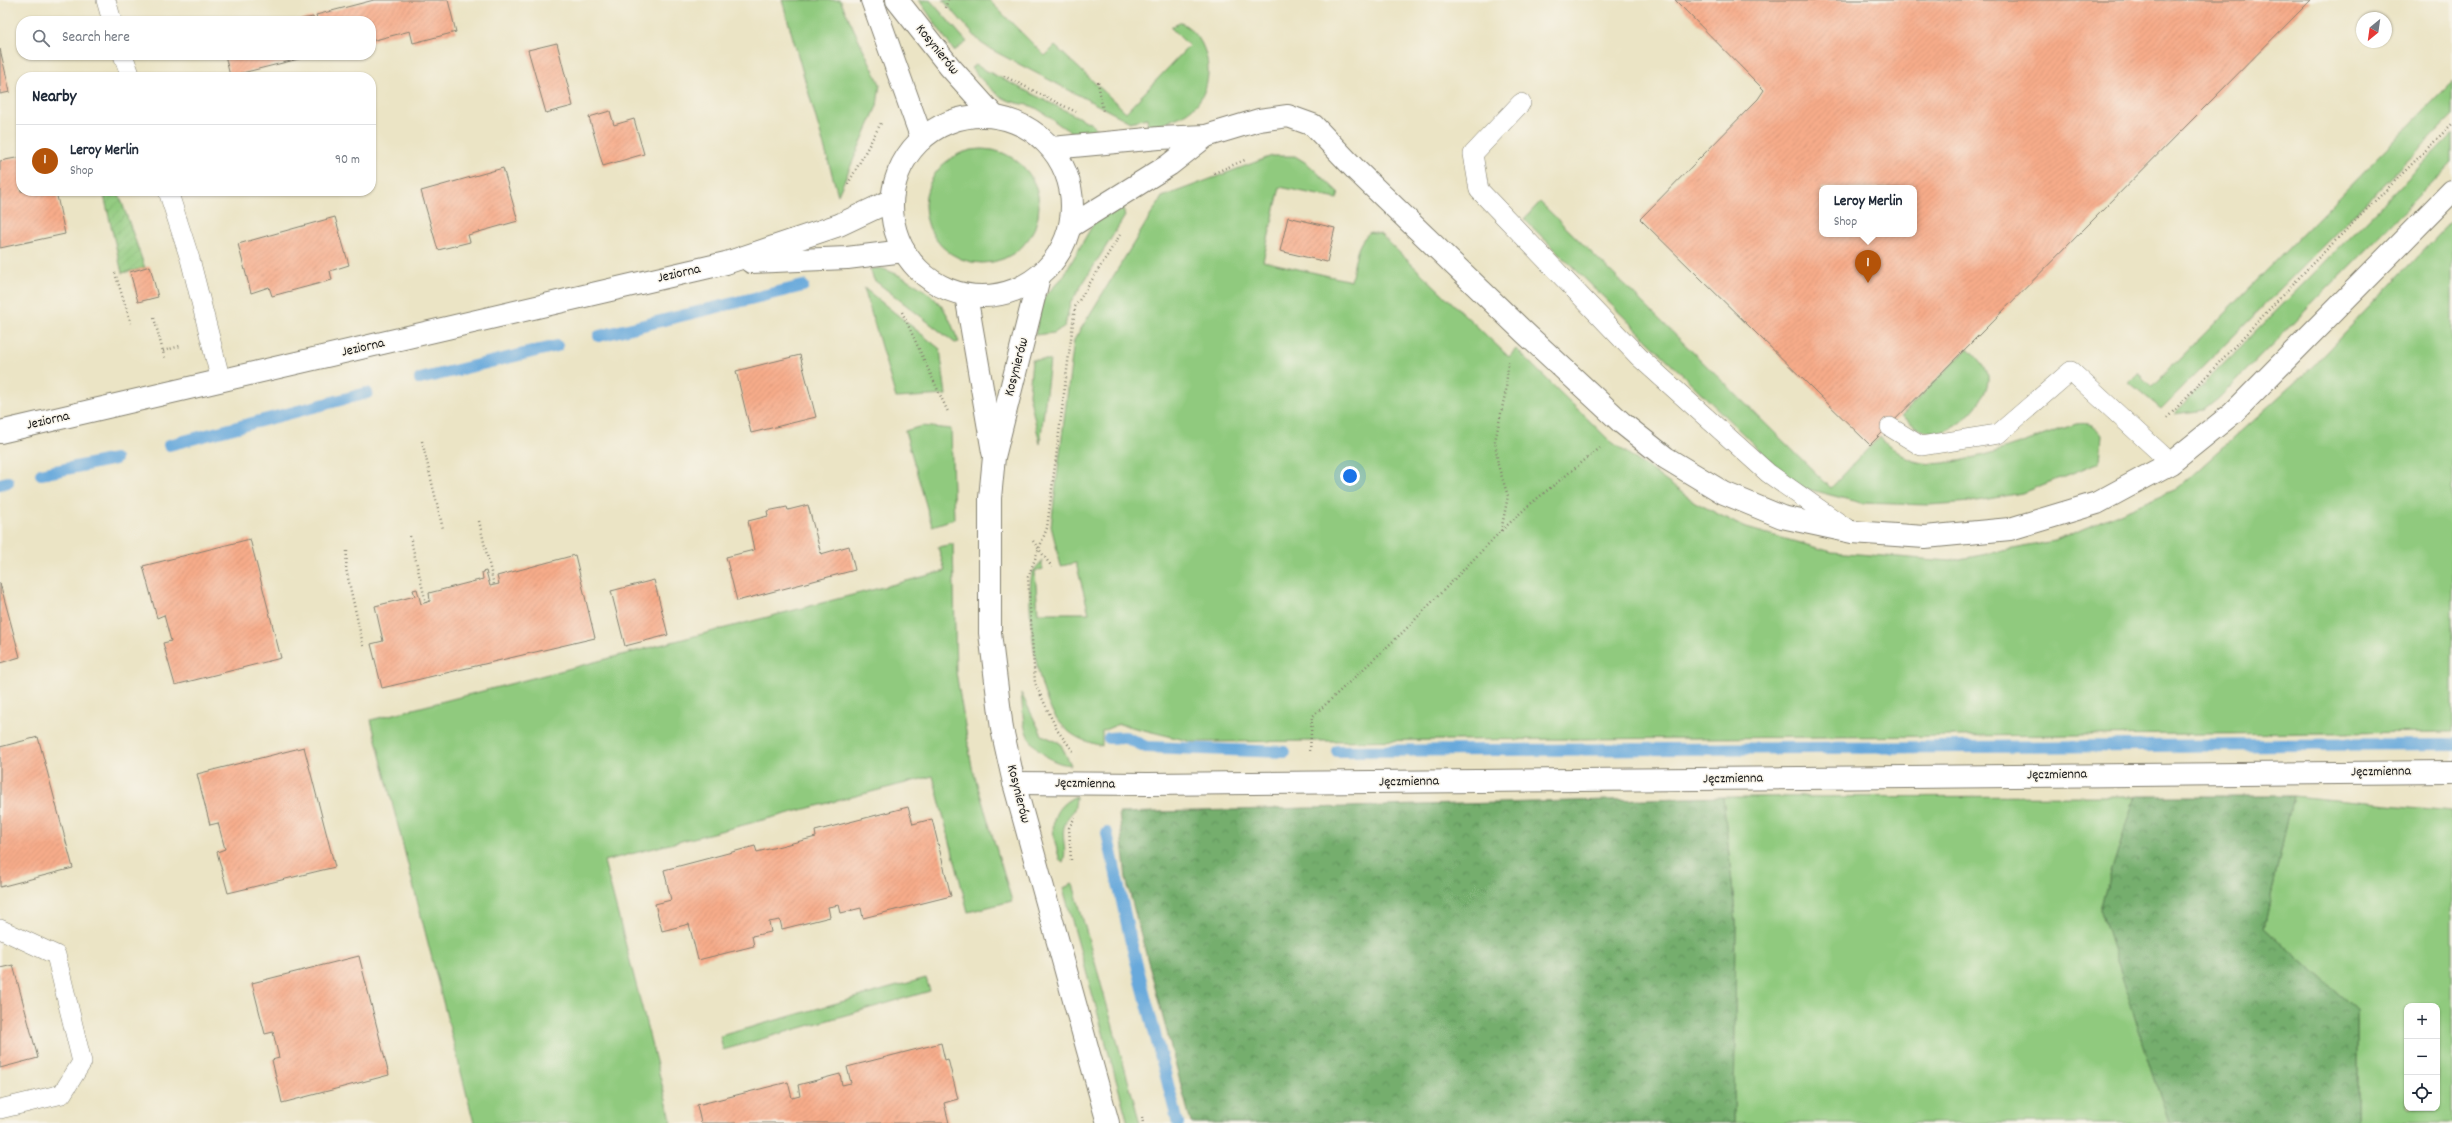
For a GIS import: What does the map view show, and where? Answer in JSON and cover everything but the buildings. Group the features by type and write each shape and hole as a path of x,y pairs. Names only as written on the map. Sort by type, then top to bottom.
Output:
{"street":[{"path":"872,0 922,139"},
{"name":"Kosynierów","path":"896,0 950,67 994,116"},
{"path":"994,116 1026,127 1052,148 1066,171 1072,199 1071,226 1060,254 1039,277 1023,288 1005,294 985,297 966,295 942,286 920,271 904,251 894,226 892,200 901,166 922,139 943,124 968,117 994,116"},
{"path":"1052,148 1159,138 1206,136 1258,120 1288,116 1313,125 1474,284 1622,423 1666,458 1724,493 1782,517 1852,532 1925,537 2010,529 2097,504 2171,463 2233,413 2452,191"},
{"path":"1071,226 1169,165 1206,136"},
{"name":"Jeziorna","path":"0,432 726,263 839,226 892,200"},
{"name":"Jeziorna","path":"726,263 847,258 904,251"},
{"name":"Kosynierów","path":"1039,277 994,456 990,518 990,633 1002,729 1014,783 1108,1123"},
{"name":"Kosynierów","path":"966,295 994,456"},
{"name":"Jęczmienna","path":"1014,783 1148,784 2452,772"}],"lane":[{"path":"106,0 111,16"},
{"path":"126,60 129,72"},
{"path":"1522,102 1473,154 1479,190 1639,357 1768,473 1852,532"},
{"path":"170,196 190,259 221,381"},
{"path":"1890,427 1921,446 1998,434 2071,371 2171,463"},
{"path":"0,929 56,955 82,1062 62,1094 0,1109"}],"path":[{"path":"940,6 944,10 948,0"},
{"path":"1002,75 1082,115"},
{"path":"1098,82 1104,115"},
{"path":"846,187 884,118"},
{"path":"1207,176 1251,158"},
{"path":"1075,755 1070,745 1058,730 1035,683 1028,577 1040,550 1047,528 1075,307 1124,230"},
{"path":"115,273 131,323"},
{"path":"902,312 948,412"},
{"path":"154,318 165,359"},
{"path":"1501,531 1508,496 1498,465 1495,441 1506,390 1508,367 1507,354"},
{"path":"1312,717 1404,631 1501,531 1529,505 1596,453 1622,423"},
{"path":"422,441 443,529"},
{"path":"479,521 494,585"},
{"path":"410,536 426,603"},
{"path":"1033,541 1052,568"},
{"path":"347,551 346,569 364,649"},
{"path":"1072,866 1069,828 1076,815"},
{"path":"1141,1115 1144,1123"}],"green space":[{"path":"782,0 840,0 880,84 877,106 838,195"},
{"path":"919,0 930,0 967,42 954,51"},
{"path":"943,0 989,0 1045,56 1055,46 1126,112 1189,46 1171,28 1179,22 1190,28 1204,49 1208,74 1206,87 1201,98 1193,108 1178,118 1148,127 1147,118 1130,122 981,43"},
{"path":"975,65 1090,123 1102,133 1090,135 1073,132 1065,129 1034,107 1013,102 1004,98 989,87 971,68"},
{"path":"2452,82 2452,116 2161,409 2129,382 2138,373 2152,387"},
{"path":"2452,134 2452,162 2219,398 2204,410 2174,414"},
{"path":"982,149 993,150 1004,154 1014,159 1022,166 1029,174 1034,184 1038,195 1038,217 1034,228 1029,238 1022,246 1014,253 1004,258 993,262 982,263 971,262 960,258 950,253 942,246 935,238 930,228 926,217 925,206 926,195 930,184 935,174 942,166 950,159 960,154 971,150"},
{"path":"1272,156 1295,156 1308,164 1339,193 1337,199 1280,187 1263,261 1351,281 1356,254 1361,242 1370,232 1380,234 1509,357 1516,349 1609,440 1695,502 1743,527 1832,552 1950,561 2055,541 2178,488 2312,367 2452,220 2452,732 1193,742 1119,724 1102,731 1102,746 1087,742 1070,733 1060,723 1048,704 1042,687 1034,646 1030,605 1032,573 1042,561 1042,569 1035,571 1038,613 1089,613 1076,563 1061,566 1051,526 1074,340 1162,197"},
{"path":"104,196 120,196 145,268 122,273"},
{"path":"1121,199 1125,216 1070,304 1065,326 1054,333 1035,335 1043,298 1063,277 1100,212"},
{"path":"1540,202 1831,488 1879,437 1900,454 1909,459 1930,464 1971,458 1995,452 2076,424 2084,423 2094,427 2102,435 2100,462 2022,493 1971,502 1929,505 1861,503 1796,486 1524,219"},
{"path":"880,268 907,279 933,297 945,311 959,342 955,343 874,280 870,269"},
{"path":"864,288 940,349 946,395 896,398"},
{"path":"1968,348 1986,369 1988,381 1986,390 1974,410 1956,425 1948,430 1940,432 1929,432 1919,428 1901,416"},
{"path":"1032,360 1050,360 1040,444 1029,394"},
{"path":"922,426 951,429 954,519 932,526 905,431"},
{"path":"953,544 956,672 972,767 1012,901 968,912 933,776 604,861 672,1123 474,1123 371,720 945,571 938,547"},
{"path":"1021,693 1042,735 1060,743 1071,765 1057,762 1045,756 1035,746 1027,734 1024,725"},
{"path":"1076,796 1075,807 1067,820 1063,833 1065,853 1063,862 1060,861 1057,851 1053,824 1059,809 1066,802"},
{"path":"2135,796 2100,908 2169,1123 1734,1123 1736,922 1723,797"},
{"path":"2135,796 2293,796 2264,928 2357,1010 2357,1123 2169,1123 2100,908"},
{"path":"2293,796 2452,811 2452,1123 2357,1123 2357,1010 2264,928"},
{"path":"1723,797 1736,922 1734,1123 1191,1123 1126,879 1119,813"},
{"path":"1073,884 1140,1123 1128,1123 1063,888"},
{"path":"926,978 930,991 723,1050 720,1036"}],"waterway":[{"path":"599,336 803,286"},
{"path":"420,379 557,346"},
{"path":"169,445 367,393"},
{"path":"41,474 115,459"},
{"path":"0,484 8,482"},
{"path":"1109,738 1125,737 1146,747 1285,752"},
{"path":"1337,751 2452,744"},
{"path":"1107,833 1130,938 1178,1123"}],"place":[{"name":"Leroy Merlin","path":"1868,283"}]}
